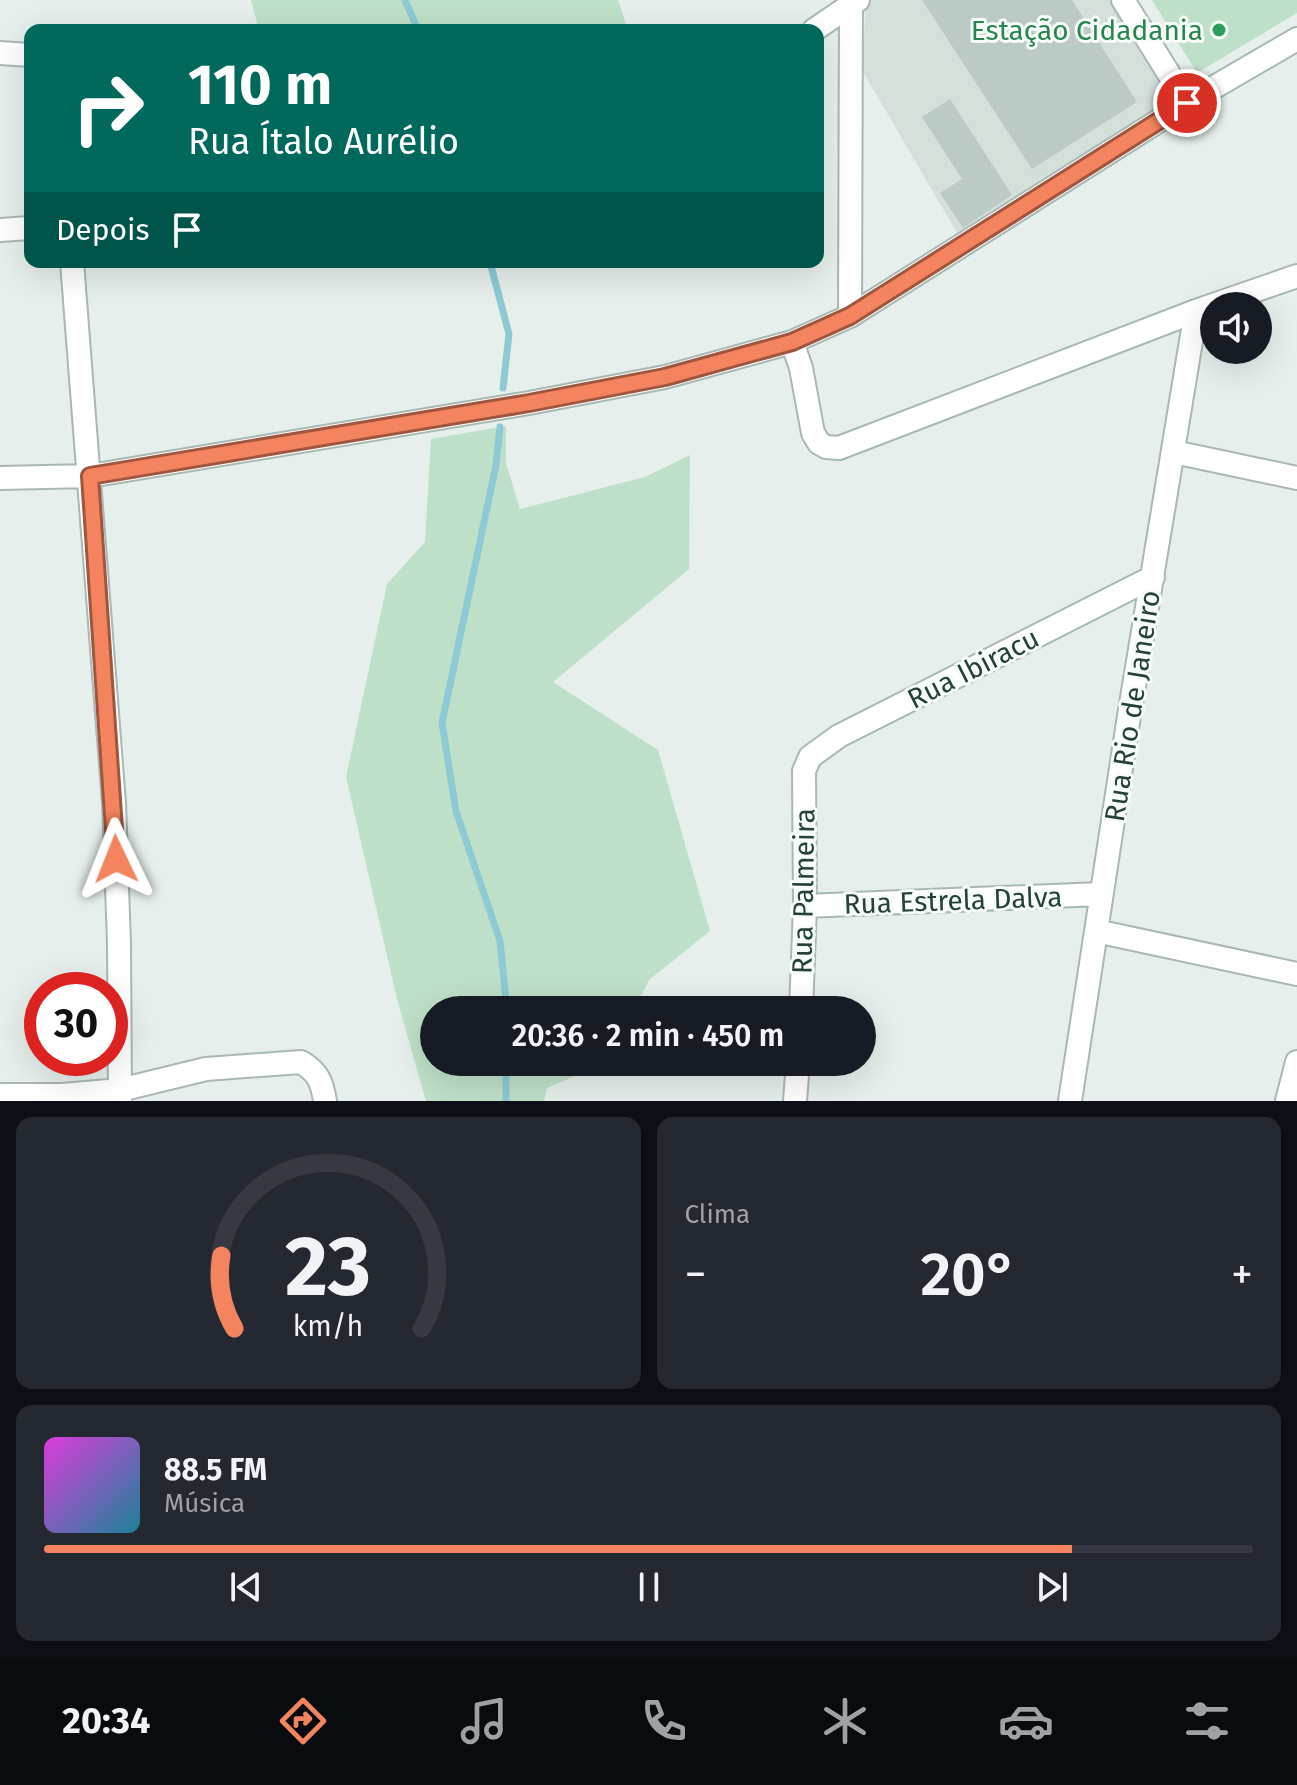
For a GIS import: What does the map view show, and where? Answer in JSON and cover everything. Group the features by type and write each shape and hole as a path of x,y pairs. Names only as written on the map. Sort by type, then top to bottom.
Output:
{"street":[{"path":"1123,0 1187,103"},
{"path":"850,316 854,1"},
{"path":"822,24 854,1"},
{"path":"0,478 90,476 529,403 665,377 792,342 850,316 1187,103 1297,39"},
{"path":"0,53 24,55"},
{"path":"0,230 24,228"},
{"path":"73,268 114,803 120,1096"},
{"path":"792,342 804,383 811,426 819,443 839,448 1196,311 1297,276"},
{"name":"Rua Rio de Janeiro","path":"1070,1101 1196,311"},
{"path":"1174,452 1297,478"},
{"name":"Rua Ibiracu","path":"804,771 810,757 839,736 1153,577"},
{"name":"Rua Palmeira","path":"802,996 805,906 804,771"},
{"name":"Rua Estrela Dalva","path":"805,906 1101,894"},
{"name":"Rua Estrela Dalva","path":"1096,931 1297,974"},
{"path":"0,1095 120,1096 222,1067 301,1062 313,1069 322,1085 325,1101"},
{"path":"1287,1101 1297,1062"},
{"path":"795,1101 797,1076"}],"shaded area":[{"path":"872,0 1110,0 1181,114 967,250 862,70 866,4"}],"green space":[{"path":"251,0 618,0 626,24 257,24"},
{"name":"Estação Cidadania","path":"1152,0 1297,0 1297,13 1197,73"},
{"path":"506,426 506,463 520,509 645,477 690,455 689,569 553,682 658,750 710,931 649,980 641,996 420,996 420,1076 575,1076 547,1088 544,1101 426,1101 397,999 346,777 387,584 425,542 431,439"}],"building":[{"path":"922,0 1072,0 1137,102 1032,169"},
{"path":"950,99 1012,195 963,228 940,193 962,179 922,117"}],"waterway":[{"path":"405,0 415,24"},
{"path":"492,268 509,334 503,388"},
{"path":"500,427 496,465 442,723 456,811 500,941 506,996"},
{"path":"506,1076 506,1101"}],"place":[{"name":"Estação Cidadania","path":"1219,30"}],"route":[{"path":"116,859 90,476 529,403 665,377 792,342 850,316 1187,103"}]}
